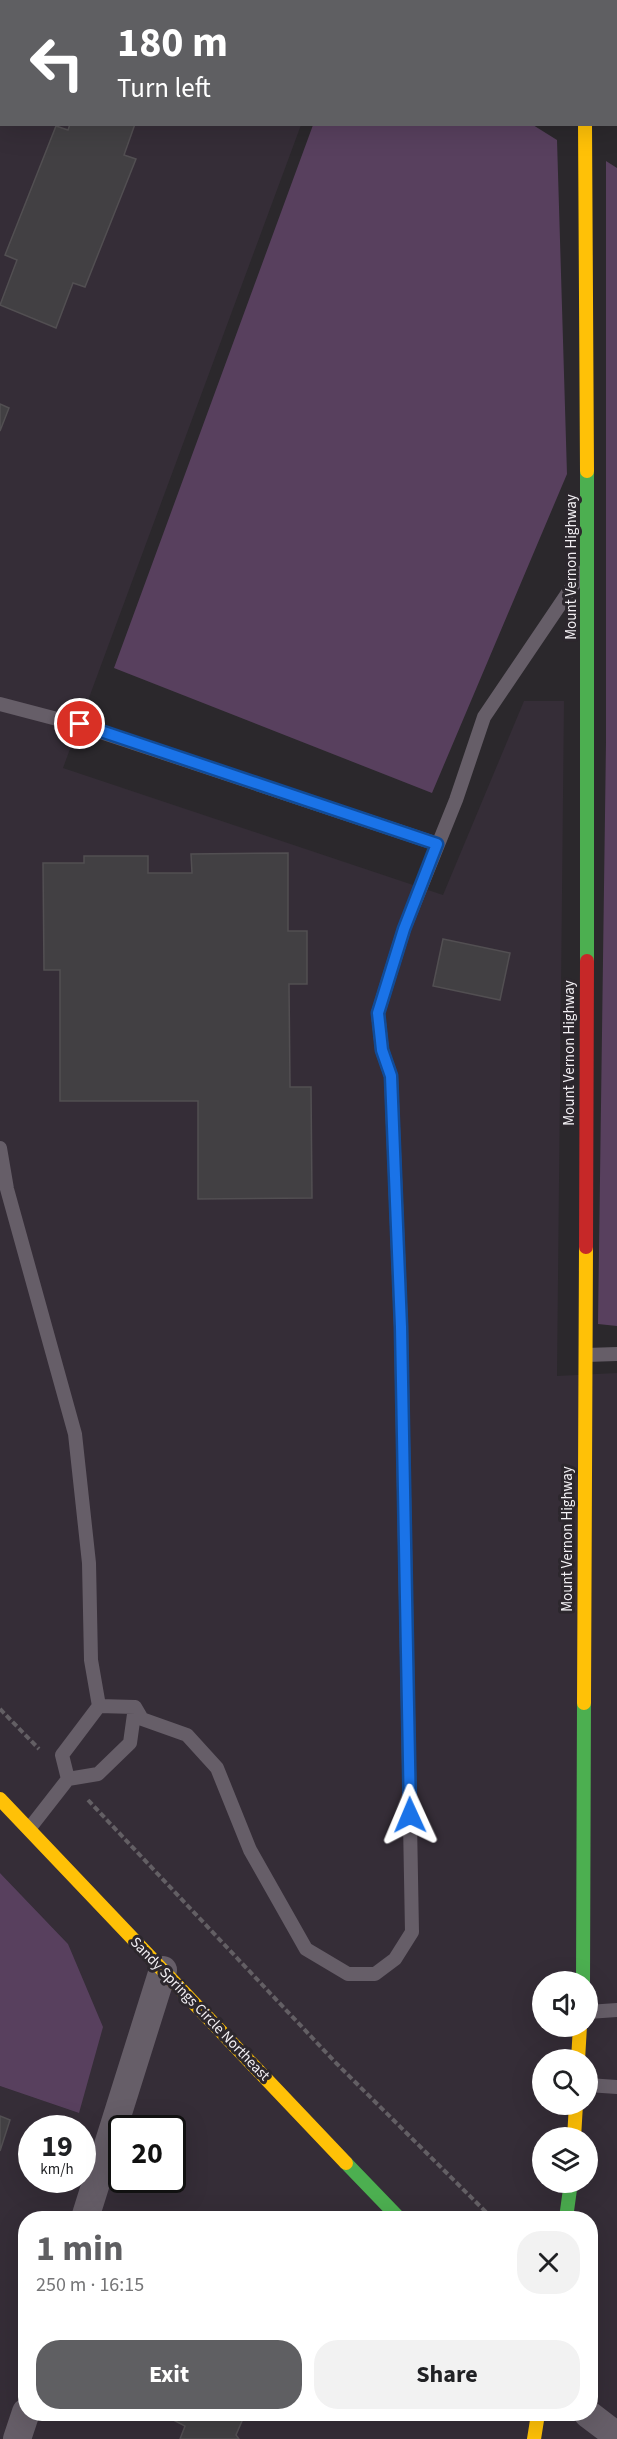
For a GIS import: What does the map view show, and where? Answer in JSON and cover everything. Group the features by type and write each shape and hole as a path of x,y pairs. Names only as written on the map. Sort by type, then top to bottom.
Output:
{"street":[{"name":"Mount Vernon Highway","path":"583,1971 588,563 585,126"},
{"name":"Sandy Springs Circle Northeast","path":"0,1799 392,2211"},
{"path":"88,2211 163,1970"},
{"path":"567,2211 569,2193"},
{"path":"17,2439 23,2421"},
{"path":"534,2439 537,2421"},
{"path":"597,2421 617,2436"}],"lane":[{"path":"135,1707 142,1719 187,1735 217,1768 250,1850 306,1949 348,1974 375,1974 395,1959 412,1932 412,1920 401,1338 391,1076 382,1050 378,1013 404,929 456,800 484,717 588,563"},
{"path":"0,706 80,724 437,844"},
{"path":"0,1148 7,1189 75,1434 89,1563 91,1660 99,1706 62,1755 68,1779"},
{"path":"584,1355 617,1354"},
{"path":"99,1706 135,1707"},
{"path":"29,1829 68,1779 99,1774 130,1743 135,1707"},
{"path":"598,2011 617,2010"},
{"path":"598,2086 617,2087"}],"path":[{"path":"0,1709 336,2063 485,2211"}],"shaded area":[{"path":"0,126 301,126 63,768 443,895 524,701 564,701 557,1376 617,1373 617,2439 0,2439 0,2086 79,2113 68,1944 0,1873"},
{"path":"313,126 535,126 557,140 567,474 432,793 114,668"},
{"path":"606,161 617,168 617,1326 598,1324 606,742"},
{"path":"0,1873 68,1944 103,2027 79,2113 0,2086"}],"building":[{"path":"56,126 68,130 69,126 134,126 124,155 136,159 85,287 73,283 56,328 0,305 17,260 5,255"},
{"path":"0,404 9,408 0,431"},
{"path":"288,853 288,931 307,931 307,984 289,984 290,1087 311,1087 312,1198 198,1199 198,1101 60,1101 60,970 44,970 43,863 84,863 84,856 148,856 148,873 192,873 191,854"},
{"path":"443,939 510,953 500,1000 433,986"},
{"path":"0,2116 10,2120 0,2151"},
{"path":"175,2421 242,2421 236,2435 239,2439 180,2439 185,2426"}],"traffic: fast":[{"path":"587,471 587,961"},
{"path":"583,1971 584,1703"},
{"path":"346,2163 392,2211"},
{"path":"567,2211 569,2193"}],"traffic: slow":[{"path":"585,126 587,471"},
{"path":"584,1703 586,1247"},
{"path":"0,1799 346,2163"},
{"path":"579,2037 579,2049"},
{"path":"575,2115 575,2127"},
{"path":"534,2439 537,2421"}],"traffic: jam":[{"path":"586,1247 587,961"}],"route":[{"path":"80,724 437,844 404,929 378,1013 382,1050 391,1076 401,1327 410,1815"}]}
